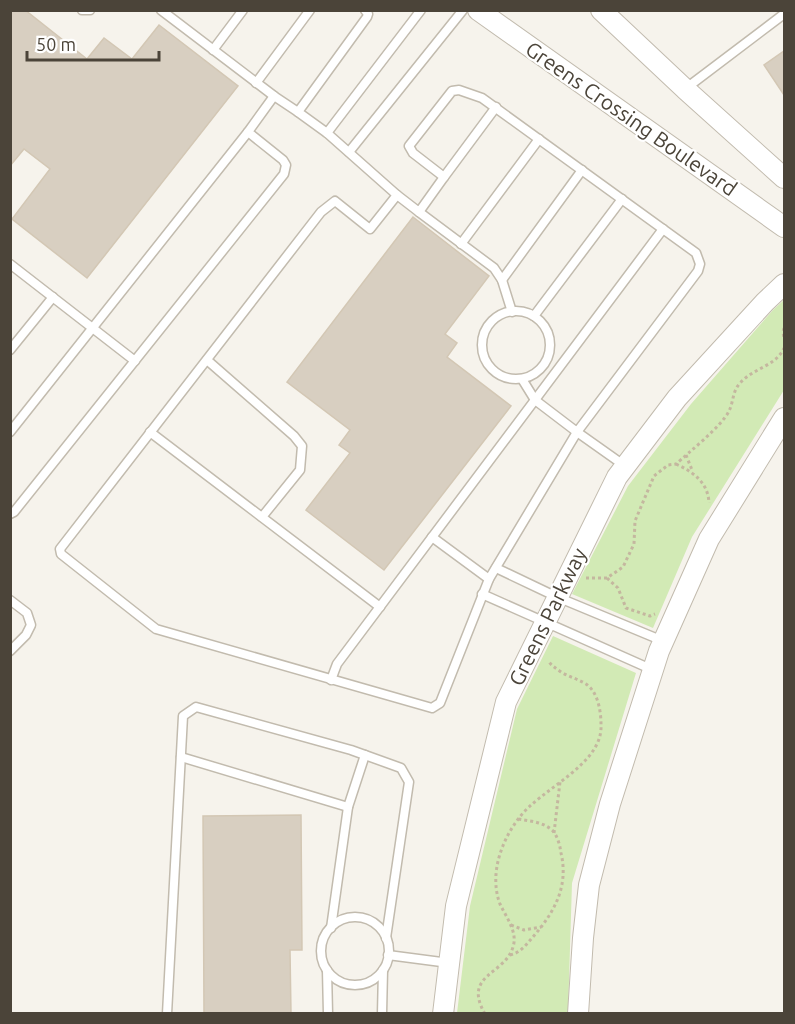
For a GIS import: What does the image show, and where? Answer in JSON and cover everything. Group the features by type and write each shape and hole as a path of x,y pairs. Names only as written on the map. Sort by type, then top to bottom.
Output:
{"street":[{"name":"Greens Crossing Boulevard","path":"478,10 784,227"},
{"name":"Greens Crossing Boulevard","path":"601,10 784,178"},
{"name":"Greens Parkway","path":"443,1014 456,906 506,702 617,477 677,398 784,284"},
{"path":"578,1014 589,885 610,804 653,670 709,539 784,418"}],"lane":[{"path":"82,10 90,10"},
{"path":"162,10 274,96 327,133 397,195 494,268 502,280 512,312"},
{"path":"173,19 180,10"},
{"path":"213,50 243,10"},
{"path":"256,82 310,10"},
{"path":"298,112 367,17 365,10"},
{"path":"327,133 421,10"},
{"path":"349,152 463,10"},
{"path":"685,89 784,14"},
{"path":"397,195 370,228 335,201 321,212 60,549 63,557 156,629 426,708 440,704 489,579 577,432 698,271 700,264 696,254 663,229 496,107 472,93 453,91 410,143 413,153 444,177"},
{"path":"10,432 274,96"},
{"path":"419,212 496,107"},
{"path":"10,514 14,512 286,170 282,160 248,132"},
{"path":"461,244 539,139"},
{"path":"502,280 582,170"},
{"path":"534,316 622,199"},
{"path":"331,680 337,664 663,229"},
{"path":"10,264 135,361"},
{"path":"10,350 53,297"},
{"path":"512,312 529,313 534,316 545,327 549,338 550,349 547,359 541,369 522,379 510,380 499,376 490,369 481,348 482,336 487,326 496,317 512,312"},
{"path":"207,360 294,436 302,446 300,470 262,517"},
{"path":"522,379 535,400 626,466"},
{"path":"150,432 380,607"},
{"path":"432,537 489,579"},
{"path":"496,568 557,597 664,641"},
{"path":"482,594 653,670"},
{"path":"10,600 27,613 31,625 10,651"},
{"path":"167,1014 183,716 196,707 365,755 401,768 409,782 386,938"},
{"path":"365,755 348,807 330,928 324,938 322,949 327,970 334,978 344,983 355,985 366,983 376,978 383,970"},
{"path":"181,757 348,807"},
{"path":"330,928 350,918 372,921 380,928 389,949 383,970 382,1014"},
{"path":"388,956 449,963"},
{"path":"327,970 328,1014"}],"path":[{"path":"784,328 784,338"},
{"path":"676,464 729,411 734,389 754,372 774,362 781,356 784,348"},
{"path":"686,455 693,472 706,489 709,510"},
{"path":"581,582 586,578 607,578 623,567 632,553 634,521 654,476 668,465 676,464 693,472"},
{"path":"607,578 618,588 626,608 650,616 661,610"},
{"path":"509,955 514,945 511,925 500,902 496,878 498,860 503,846 518,819 535,801 591,755 602,726 597,698 592,690 550,664 547,652"},
{"path":"485,1014 480,1006 477,990 486,975 509,955 520,950 542,926 558,902 563,888 564,867 554,832 560,782"},
{"path":"518,819 544,825 554,832"},
{"path":"511,925 524,930 542,926"}],"green space":[{"path":"784,300 784,390 692,537 653,628 572,594 628,486 691,404"},
{"path":"553,636 636,673 572,883 568,1013 457,1013 470,906 517,709"}],"building":[{"path":"10,10 25,10 87,59 104,38 132,59 159,25 238,86 87,278 12,219 50,169 24,149 10,166"},
{"path":"784,51 784,95 764,65"},
{"path":"413,217 489,276 445,334 457,343 447,357 511,406 384,570 306,510 350,453 339,445 350,430 287,382"},
{"path":"301,815 302,950 290,950 291,1014 204,1014 203,816"}]}
